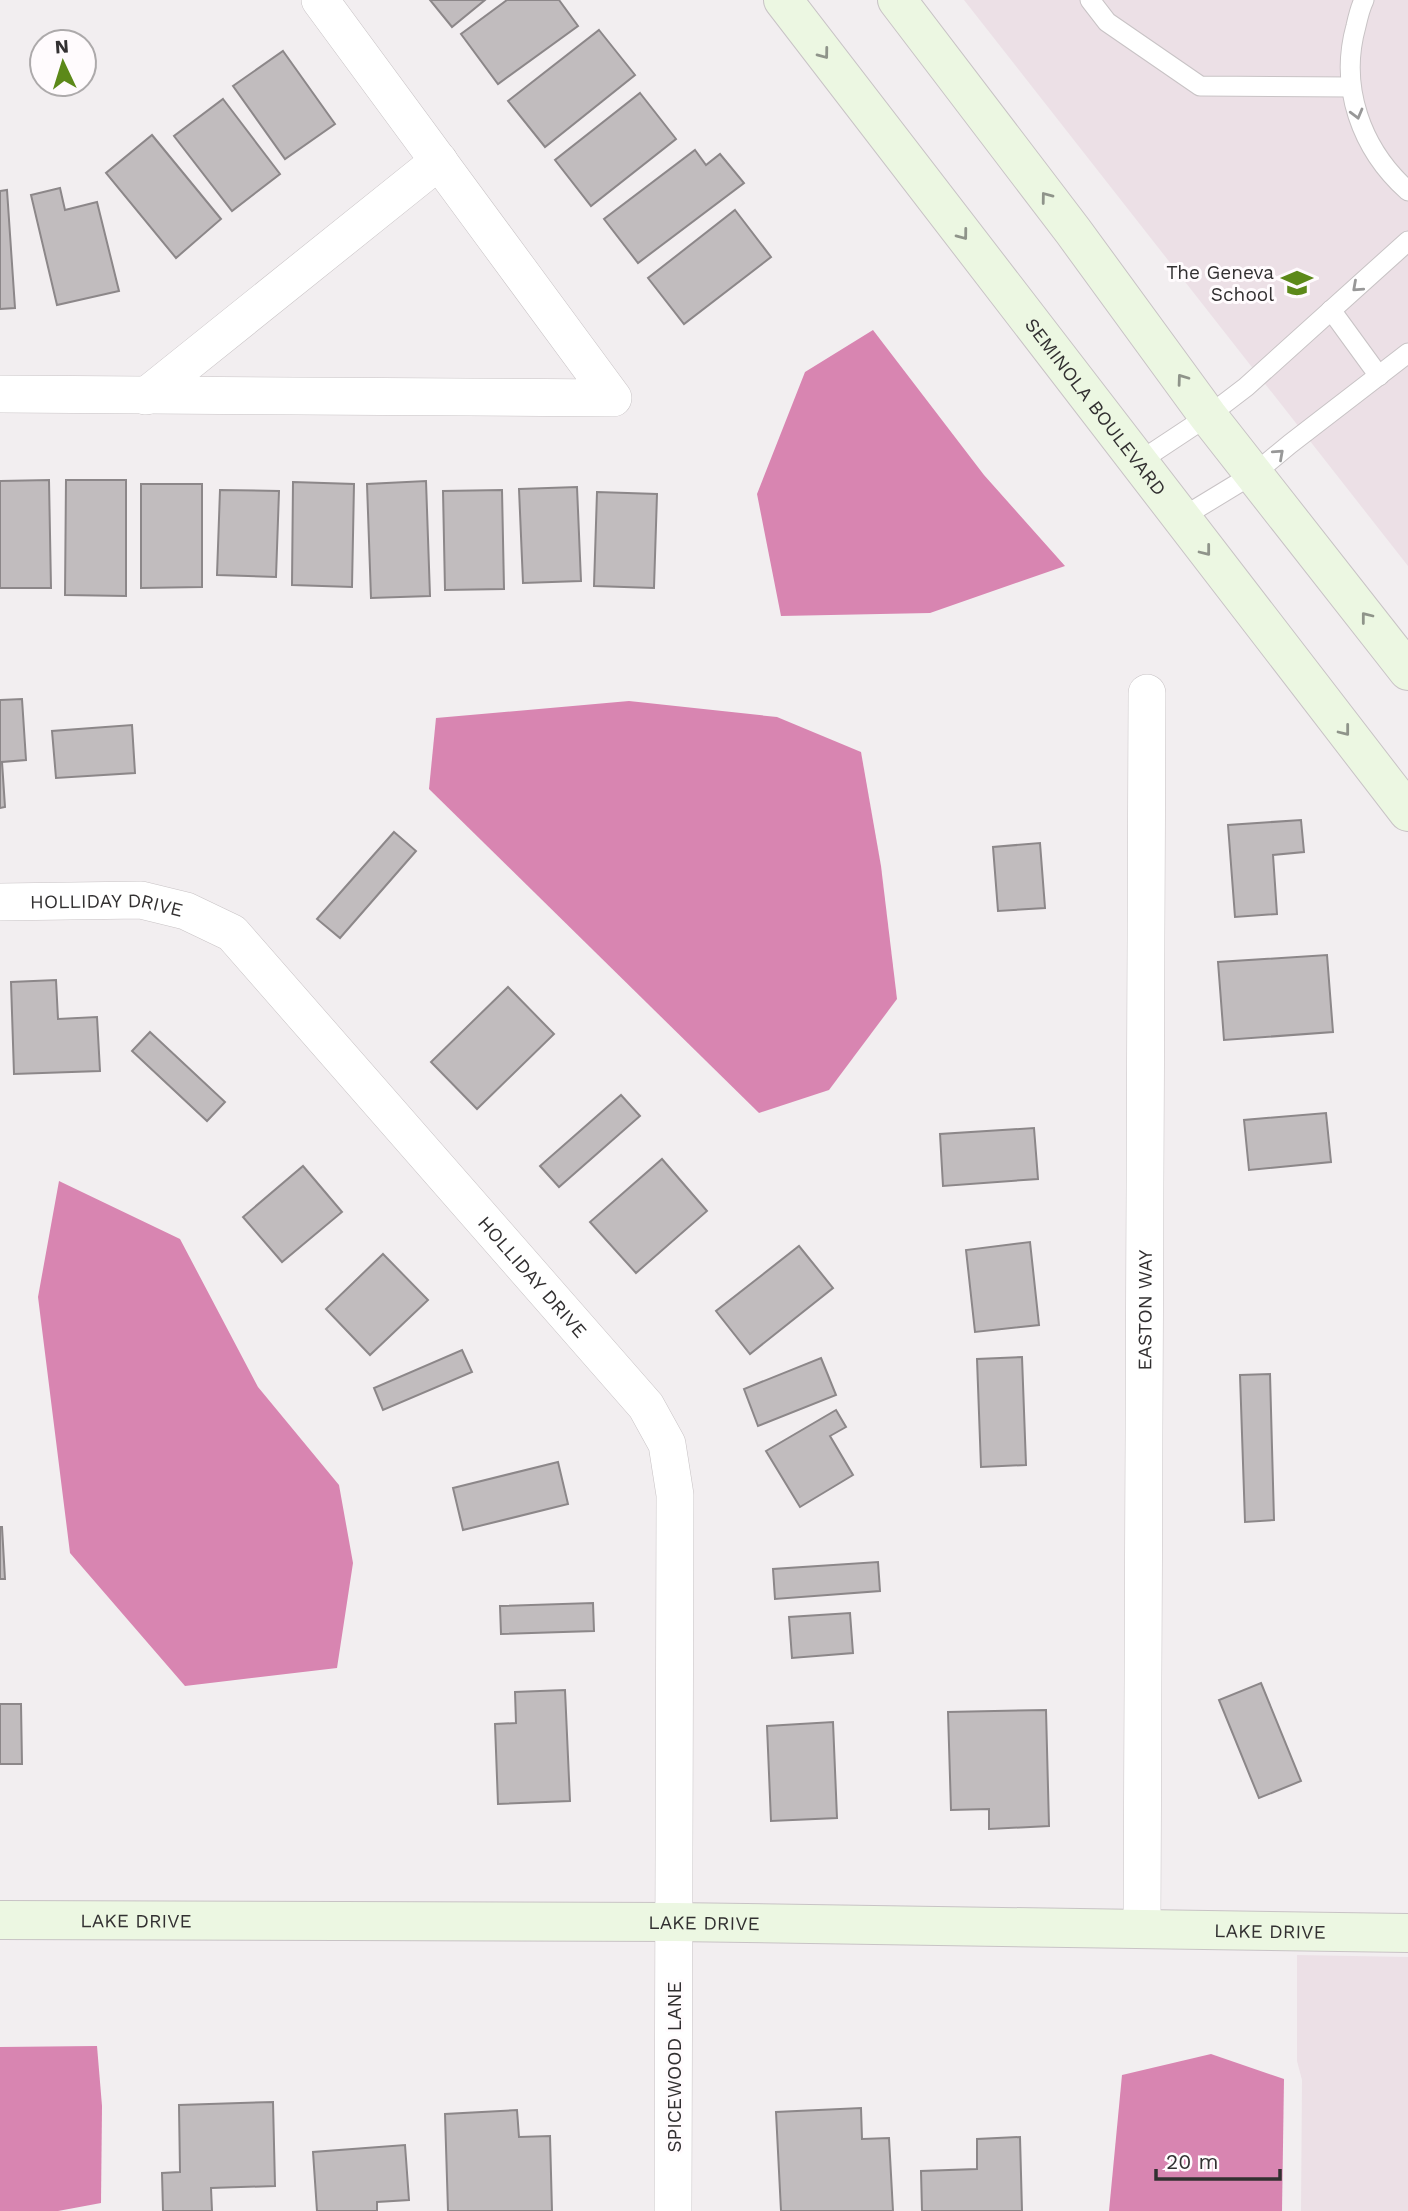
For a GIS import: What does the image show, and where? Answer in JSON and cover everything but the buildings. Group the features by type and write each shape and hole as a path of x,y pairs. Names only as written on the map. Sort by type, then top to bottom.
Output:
{"main road":[{"name":"SEMINOLA BOULEVARD","path":"783,0 1408,812"},
{"path":"897,0 1081,242 1208,416 1408,671"},
{"name":"LAKE DRIVE","path":"0,1920 674,1922 1408,1933"}],"street":[{"path":"0,394 613,398 320,0"},
{"path":"146,396 439,161"},
{"name":"EASTON WAY","path":"1142,1928 1147,693"},
{"name":"HOLLIDAY DRIVE","path":"0,902 141,900 186,911 232,933 646,1406 667,1444 675,1495 674,1922"},
{"name":"SPICEWOOD LANE","path":"673,2211 674,1922"}],"lane":[{"path":"1090,0 1107,22 1200,86 1350,87"},
{"path":"1364,0 1351,44 1350,87 1360,125 1379,161 1408,191"},
{"path":"1137,463 1246,387 1408,241"},
{"path":"1331,310 1379,376"},
{"path":"1181,518 1255,473 1408,353"}],"shaded area":[{"name":"The Geneva School","path":"964,0 1408,0 1408,566"},
{"path":"873,330 984,475 1065,566 930,613 781,616 757,494 805,372"},
{"path":"629,701 777,717 861,752 881,866 897,999 829,1090 759,1113 429,789 436,718"},
{"path":"59,1181 180,1239 258,1387 339,1485 353,1563 337,1668 185,1686 70,1553 38,1297"},
{"path":"1297,1955 1408,1957 1408,2211 1301,2211 1302,2080 1297,2061"},
{"path":"97,2046 102,2106 101,2203 58,2211 0,2211 0,2047"},
{"path":"1211,2054 1284,2079 1282,2211 1109,2211 1122,2075"}],"place":[{"name":"The Geneva School","path":"1297,283"}]}
